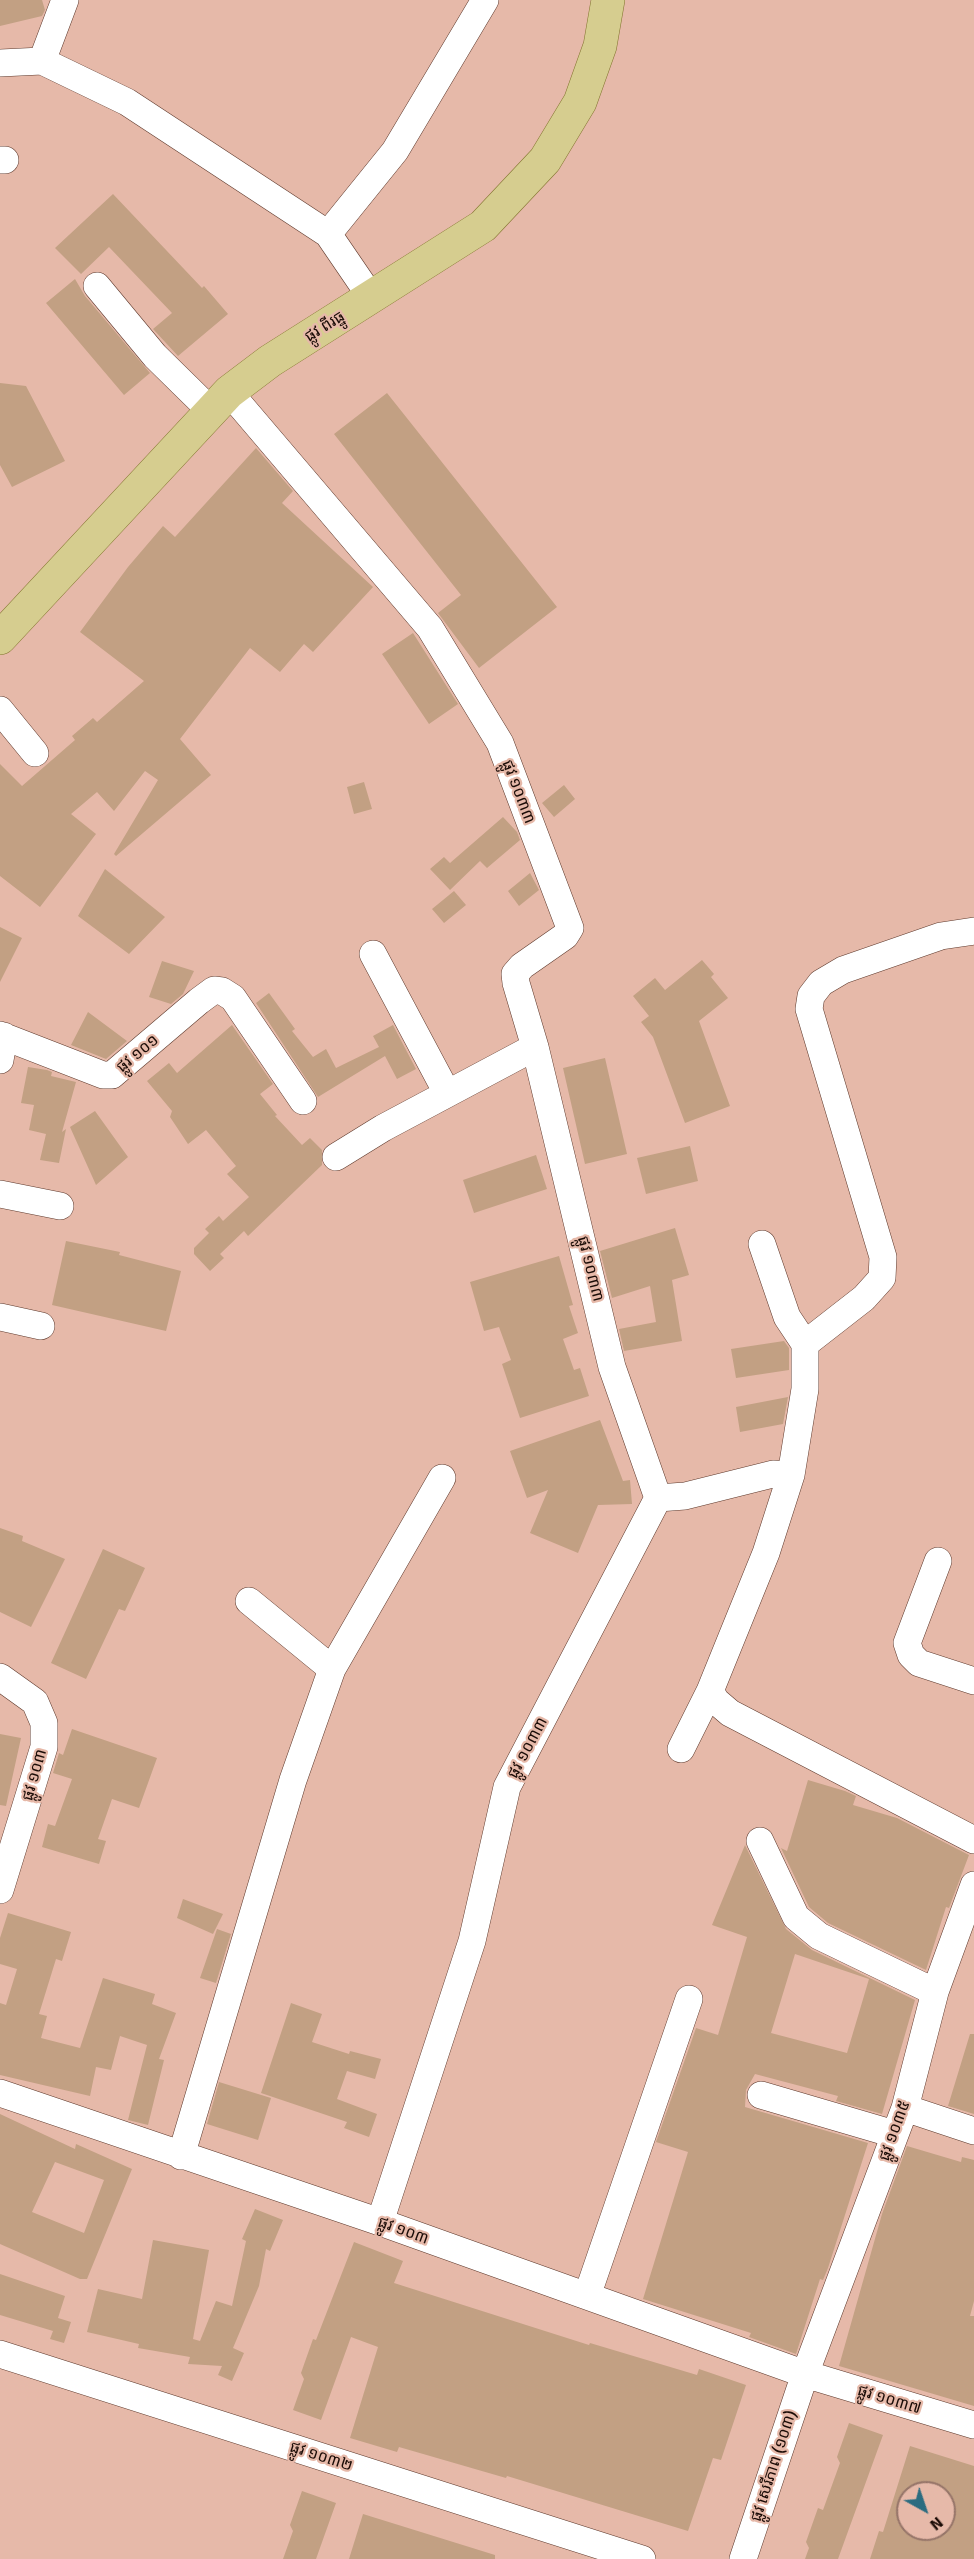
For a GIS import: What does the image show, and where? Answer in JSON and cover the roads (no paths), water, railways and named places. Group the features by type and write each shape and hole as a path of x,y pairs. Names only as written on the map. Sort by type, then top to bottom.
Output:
{"main road":[{"name":"ផ្លូវ ពីរធ្នូ","path":"0,638 220,401 270,361 483,226 545,160 580,102 600,46 608,0"}],"street":[{"path":"42,61 65,0"},
{"path":"328,234 395,151 486,0"},
{"path":"0,63 42,61 127,102 328,234 371,297"},
{"path":"97,285 155,356 220,401"},
{"name":"ផ្លូវ ១០៣៣","path":"220,401 430,628 500,743 570,928 565,936 515,974 535,1047 612,1367 658,1498 507,1787 472,1941 380,2222"},
{"path":"0,710 35,753"},
{"path":"805,1344 864,1298 882,1278 883,1257 809,1009 811,996 821,982 843,970 941,936 974,931"},
{"path":"372,954 447,1092"},
{"name":"ផ្លូវ ១០១","path":"2,1044 103,1075 112,1075 199,1001 214,990 222,991 233,998 303,1101"},
{"path":"336,1157 447,1092 535,1047"},
{"path":"0,1194 60,1206"},
{"path":"681,1749 710,1691 766,1553 791,1475 805,1389 805,1344 787,1317 762,1244"},
{"path":"0,1317 41,1326"},
{"path":"658,1498 685,1496 773,1474 791,1475"},
{"path":"181,2156 293,1780 332,1669 442,1478"},
{"path":"938,1561 907,1643 911,1655 920,1663 974,1680"},
{"path":"249,1601 332,1669"},
{"name":"ផ្លូវ ១០៣","path":"0,1677 35,1702 44,1723 45,1747 0,1890"},
{"path":"710,1691 716,1701 730,1713 974,1840"},
{"path":"760,1841 796,1917 819,1936 935,1992"},
{"name":"ផ្លូវ ១០៣៥","path":"805,2374 905,2108 935,1992 974,1885"},
{"path":"587,2296 689,1999"},
{"name":"ផ្លូវ ១០៣","path":"0,2093 380,2222 805,2374"},
{"path":"761,2095 894,2134"},
{"path":"905,2108 974,2131"},
{"name":"ផ្លូវ ១០៣២","path":"0,2354 642,2559"},
{"name":"ផ្លូវ ១០៣៧","path":"805,2374 974,2426"},
{"name":"ផ្លូវ សេរីភាព (១០៣)","path":"743,2559 805,2374"}]}
